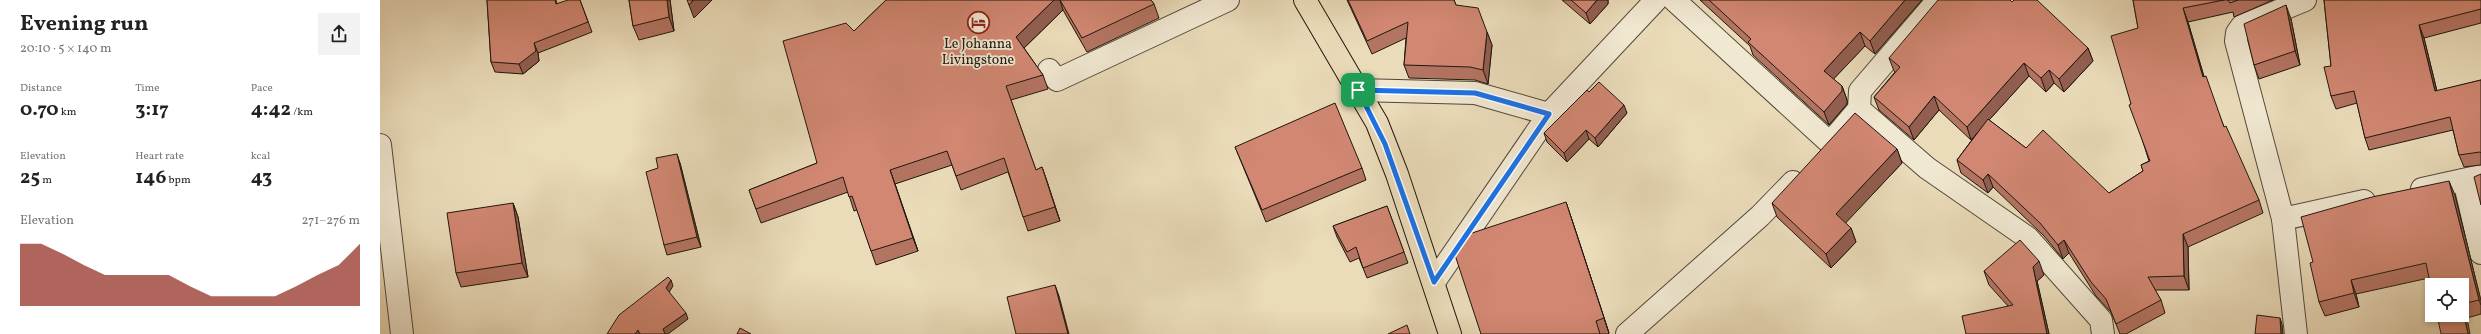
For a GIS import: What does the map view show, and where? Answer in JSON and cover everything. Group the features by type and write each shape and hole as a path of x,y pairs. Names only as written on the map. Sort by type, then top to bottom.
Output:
{"main road":[{"path":"1305,0 1358,90 1385,144 1434,282 1450,334"}],"street":[{"path":"1049,70 1057,80 1228,0"},
{"path":"1434,282 1549,114 1656,0"},
{"path":"1674,0 1830,143"},
{"path":"1627,334 1760,216 1830,143 1859,109 1860,91 1938,0"},
{"path":"2296,334 2283,218 2236,41 2237,33 2242,26 2305,0"},
{"path":"1358,90 1475,93 1549,114"},
{"path":"1859,109 1927,168 2028,238 2101,320 2103,334"},
{"path":"380,145 402,334"},
{"path":"2404,193 2472,178 2481,253"},
{"path":"2283,218 2381,198"}],"building":[{"path":"487,0 555,0 556,4 568,0 580,0 588,22 534,43 536,51 519,64 491,62"},
{"path":"629,0 667,0 669,17 633,26"},
{"path":"687,0 693,0 689,5"},
{"path":"886,0 1054,0 1016,37 1043,75 1006,86 1036,170 1042,167 1055,207 1023,217 1004,158 956,176 947,151 890,170 913,238 871,251 852,196 849,197 843,177 756,209 749,190 817,163 783,41 846,23 854,31"},
{"path":"1060,0 1151,0 1154,4 1082,38"},
{"path":"1348,0 1454,0 1456,5 1478,8 1487,32 1483,70 1470,67 1404,65 1408,22 1367,41"},
{"path":"1571,0 1597,0 1586,13"},
{"path":"1709,0 1905,0 1870,41 1860,32 1824,71 1842,86 1842,91 1824,112 1748,42 1751,39"},
{"path":"1938,0 2010,0 2012,2 2014,0 2037,0 2088,48 2059,79 2049,70 2041,78 2024,63 1967,127 1934,96 1909,127 1874,97 1900,67 1889,58"},
{"path":"2133,0 2224,0 2183,8 2203,77 2206,76 2224,127 2226,126 2259,200 2183,234 2184,276 2148,277 2161,300 2116,324 2106,299 2091,282 2064,240 2058,245 2040,223 1988,174 1983,180 1957,160 1988,119 2026,148 2043,130 2109,193 2143,171 2141,165 2150,161 2129,105 2131,104 2111,36 2138,28"},
{"path":"2228,0 2238,0 2230,3"},
{"path":"2324,0 2481,0 2481,9 2419,25 2435,91 2481,80 2481,153 2459,155 2450,117 2365,138 2354,91 2331,96 2324,67 2331,66"},
{"path":"2286,5 2295,51 2254,65 2244,24"},
{"path":"1599,82 1624,105 1595,138 1586,130 1564,153 1544,133 1587,90 1589,92"},
{"path":"1335,103 1362,168 1262,210 1235,147"},
{"path":"1855,113 1897,149 1836,214 1851,228 1826,254 1772,203"},
{"path":"677,154 697,237 664,245 646,172 658,168 656,158"},
{"path":"2481,174 2481,205 2474,177"},
{"path":"2449,181 2479,300 2469,302 2469,278 2429,278 2426,263 2351,280 2354,293 2319,302 2310,263 2313,262 2301,217 2372,197"},
{"path":"1566,202 1604,318 1596,321 1600,334 1481,334 1454,252 1466,235"},
{"path":"513,203 522,263 456,273 447,213"},
{"path":"1387,206 1404,252 1363,268 1356,247 1347,252 1333,226"},
{"path":"2020,240 2039,261 2033,267 2047,334 1966,334 1962,316 2013,305 1984,271"},
{"path":"668,277 671,280 666,288 686,313 663,329 665,334 640,334 638,330 635,334 607,334 619,315"},
{"path":"1055,285 1068,334 1016,334 1007,297"},
{"path":"2257,315 2280,318 2281,334 2255,334"},
{"path":"2438,322 2465,322 2468,334 2441,334"},
{"path":"1407,325 1410,334 1388,334"},
{"path":"740,328 751,334 737,334"}],"place":[{"name":"Le Johanna Livingstone","path":"978,22"}],"route":[{"path":"1358,90 1475,93 1549,114 1434,282 1397,174 1376,123 1358,90"}]}
